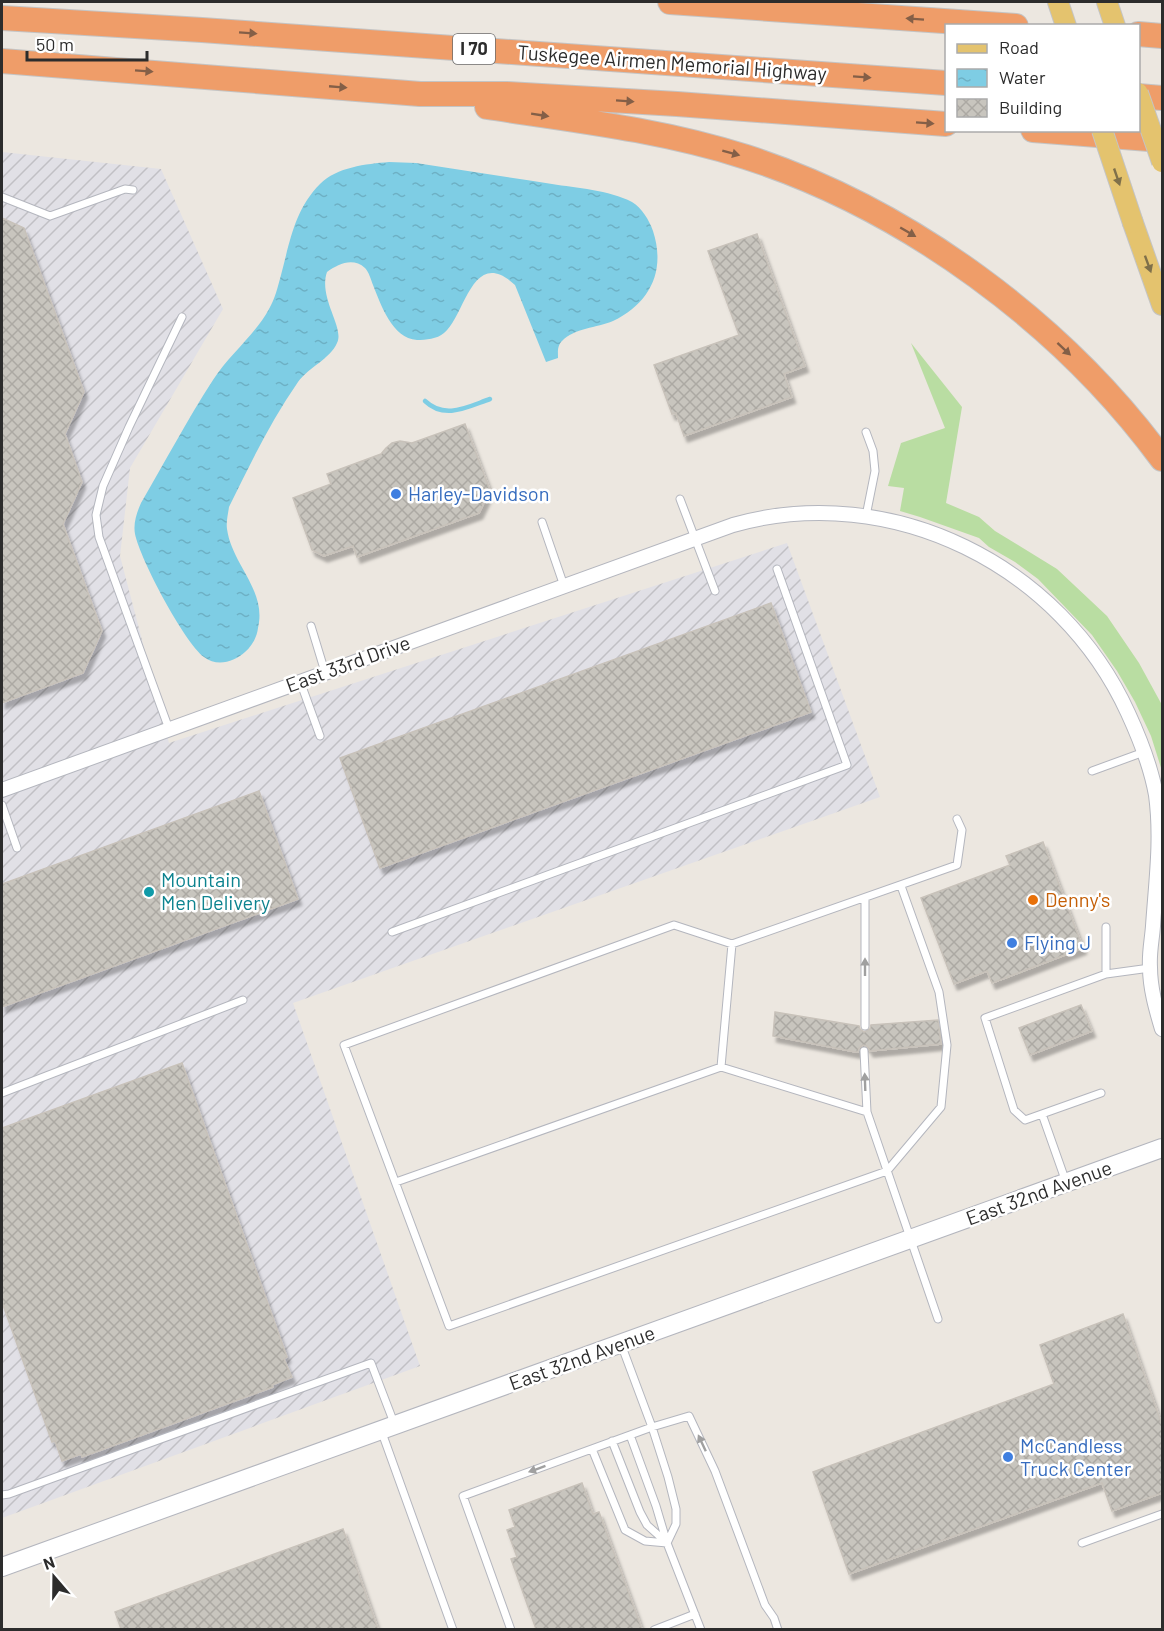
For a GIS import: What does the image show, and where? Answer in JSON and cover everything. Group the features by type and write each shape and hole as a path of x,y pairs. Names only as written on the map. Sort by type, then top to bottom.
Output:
{"highway":[{"path":"669,2 987,24"},
{"name":"Tuskegee Airmen Memorial Highway","path":"2,18 945,82"},
{"path":"1140,34 1162,36"},
{"path":"2,61 420,94 507,94 945,124"},
{"path":"420,94 691,142 746,157 858,204 909,232 999,292 1097,380 1162,459"},
{"path":"1140,94 1162,98"},
{"path":"1058,132 1162,140"}],"main road":[{"path":"1058,2 1065,24"},
{"path":"1107,2 1114,24"},
{"path":"1140,100 1162,162"},
{"path":"1103,132 1162,305"}],"street":[{"name":"East 33rd Drive","path":"2,790 695,537 740,523 772,516 815,513 885,519 922,530 973,550 1014,576 1049,603 1076,631 1102,666 1123,701 1144,752 1155,792 1159,844 1150,968 1152,993 1162,1029"},
{"name":"East 32nd Avenue","path":"2,1567 1162,1148"}],"lane":[{"path":"2,197 50,216 125,189 133,190"},
{"path":"169,729 99,537 96,515 103,486 182,317"},
{"path":"866,432 873,451 875,471 866,516"},
{"path":"680,499 715,591"},
{"path":"542,522 564,586"},
{"path":"392,932 847,765 777,569"},
{"path":"311,626 325,672"},
{"path":"300,681 320,736"},
{"path":"1092,771 1144,752"},
{"path":"2,805 17,848"},
{"path":"901,885 939,992 947,1045 941,1107 887,1171 449,1326 344,1046 674,925 732,944 957,865 962,830 957,819"},
{"path":"865,1026 866,898"},
{"path":"1106,927 1106,974"},
{"path":"721,1068 732,944"},
{"path":"1101,1093 1025,1120 1014,1110 985,1018 1106,974 1150,968"},
{"path":"2,1093 243,1000"},
{"path":"864,1051 867,1112 938,1319"},
{"path":"396,1182 721,1068 867,1112"},
{"path":"1042,1114 1066,1183"},
{"path":"621,1344 652,1427 676,1509 676,1524 668,1543"},
{"path":"2,1495 371,1363 388,1428 453,1629"},
{"path":"512,1629 463,1496 612,1441 689,1416 715,1471 765,1605 778,1629"},
{"path":"630,1435 701,1629"},
{"path":"612,1441 643,1519 647,1526 668,1543"},
{"path":"592,1449 626,1530 645,1540 668,1543"},
{"path":"1082,1543 1162,1514"},
{"path":"654,1629 695,1614"}],"shaded area":[{"path":"2,152 161,169 223,309 130,468 120,556 169,743 787,543 880,797 293,1003 420,1366 2,1518"}],"green space":[{"path":"911,343 962,407 946,503 979,517 995,531 1057,569 1107,616 1139,663 1162,705 1162,771 1151,736 1117,671 1092,635 1038,579 979,538 900,511 904,488 888,486 901,443 945,428"}],"water":[{"path":"389,162 416,163 592,190 632,202 647,219 657,246 656,272 652,284 637,305 626,314 613,321 573,333 559,345 558,358 546,362 515,285 500,275 489,273 479,278 444,333 435,338 417,340 408,338 394,327 384,311 365,268 351,262 336,266 327,272 326,292 338,329 337,343 330,354 298,382 288,397 261,443 229,507 227,526 230,542 258,602 257,635 250,647 236,658 225,662 214,662 204,657 185,635 145,562 135,534 138,510 213,380 257,328 269,309 294,226 312,194 327,178 343,170"}],"building":[{"path":"2,218 24,228 84,392 65,434 82,482 63,524 102,631 83,673 2,703"},
{"path":"757,234 805,366 784,374 792,397 684,436 676,413 672,414 654,365 739,335 708,251"},
{"name":"Harley-Davidson","path":"465,424 490,490 479,513 357,557 353,546 324,556 312,550 293,498 331,484 327,474 381,454 392,443 400,441 412,443"},
{"path":"771,603 811,712 380,868 340,758"},
{"name":"Mountain Men Delivery","path":"259,791 298,899 2,1007 2,884"},
{"path":"1043,842 1083,948 992,983 987,971 954,984 921,898 1010,865 1006,856"},
{"path":"1081,1005 1092,1031 1030,1055 1019,1028"},
{"path":"775,1012 859,1026 864,1032 870,1029 871,1025 938,1020 941,1044 870,1051 867,1046 863,1045 856,1052 773,1036"},
{"path":"182,1063 287,1357 284,1359 292,1377 272,1385 273,1387 82,1457 81,1454 62,1461 55,1441 52,1442 2,1302 2,1128"},
{"name":"McCandless Truck Center","path":"1123,1314 1162,1425 1162,1493 1112,1511 1102,1483 849,1574 813,1472 1054,1384 1040,1345"},
{"path":"582,1483 593,1514 599,1512 642,1629 536,1629 511,1559 517,1557 507,1530 515,1527 509,1510"},
{"path":"343,1529 378,1629 121,1629 115,1612"}],"waterway":[{"path":"425,401 433,407 448,411 490,399"}],"place":[{"name":"Harley-Davidson","path":"396,494"},
{"name":"Mountain Men Delivery","path":"149,892"},
{"name":"Denny's","path":"1033,900"},
{"name":"Flying J","path":"1012,943"},
{"name":"McCandless Truck Center","path":"1008,1457"}]}
